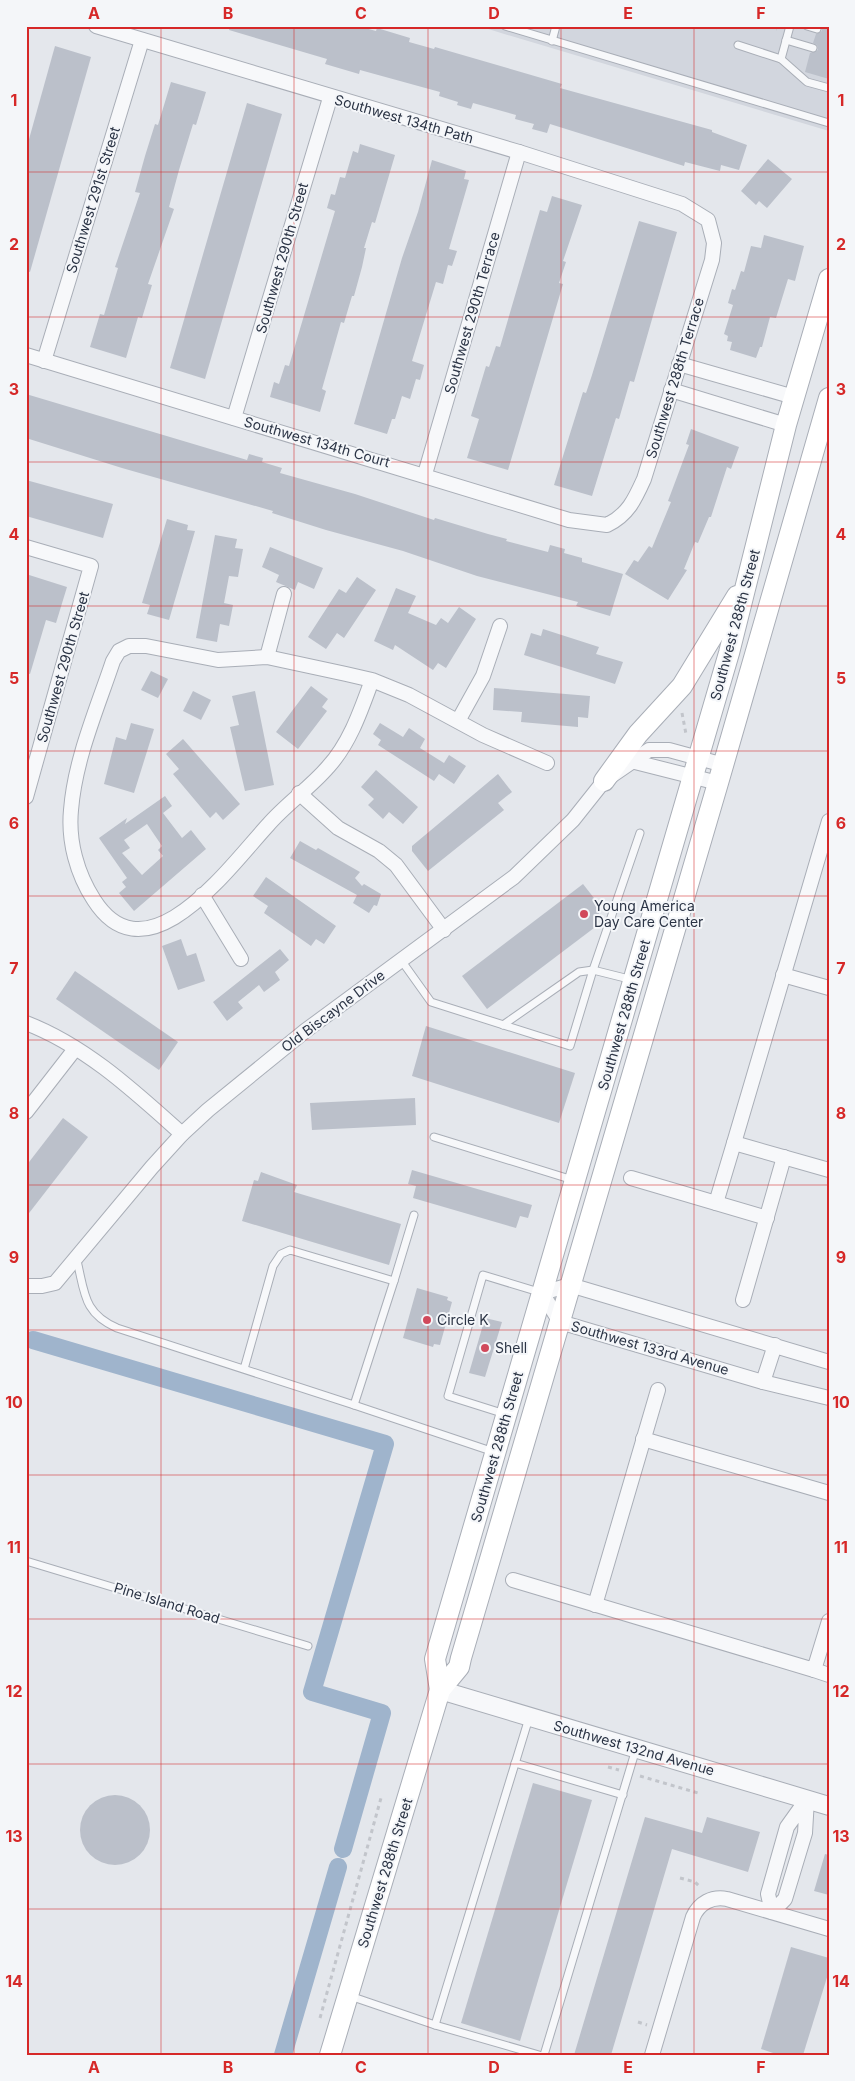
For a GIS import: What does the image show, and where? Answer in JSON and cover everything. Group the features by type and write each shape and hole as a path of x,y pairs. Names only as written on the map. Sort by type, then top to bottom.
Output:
{"main road":[{"name":"Southwest 288th Street","path":"440,1690 434,1660 697,767 749,577 786,425 829,280"},
{"name":"Southwest 288th Street","path":"330,2055 440,1690 459,1667 721,774 829,398"},
{"path":"604,780 638,734 682,686 749,577"},
{"path":"634,981 658,987"}],"street":[{"name":"Southwest 134th Path","path":"96,26 330,98 519,152 682,204 708,220"},
{"name":"Southwest 291st Street","path":"44,360 142,40"},
{"name":"Southwest 290th Street","path":"234,418 330,98"},
{"name":"Southwest 290th Terrace","path":"425,474 519,152"},
{"name":"Southwest 288th Terrace","path":"608,524 626,513 634,501 646,471 712,260 714,244 708,220"},
{"name":"Southwest 134th Court","path":"26,355 425,474 569,520 608,524"},
{"path":"679,364 794,397"},
{"path":"671,390 786,425"},
{"name":"Southwest 290th Street","path":"26,546 91,566 26,797"},
{"path":"267,657 284,594"},
{"path":"458,721 483,676 500,626"},
{"path":"372,680 360,711 339,754 327,769 299,793 216,884 161,925 135,930 120,927 108,919 90,894 79,872 71,834 70,811 74,783 113,661 119,651 129,646 146,646 218,660 267,657 372,680 409,695 483,735 547,763"},
{"name":"Old Biscayne Drive","path":"26,1286 42,1286 56,1283 114,1211 182,1134 272,1057 488,898 532,861 573,820 604,780 631,760 649,750 659,749 697,767 721,774"},
{"name":"Old Biscayne Drive","path":"631,760 697,767 721,774"},
{"path":"299,793 338,828 379,851 396,865 444,930"},
{"path":"716,1203 829,821"},
{"path":"202,895 241,959"},
{"path":"783,975 829,988"},
{"path":"26,1023 57,1037 139,1095 182,1134"},
{"path":"26,1112 74,1049"},
{"path":"734,1143 829,1170"},
{"path":"744,1300 784,1157"},
{"path":"631,1178 767,1218"},
{"path":"542,1293 570,1285 829,1362"},
{"name":"Southwest 133rd Avenue","path":"542,1293 560,1322 763,1382 829,1398"},
{"path":"763,1382 775,1345"},
{"path":"595,1605 658,1390"},
{"path":"643,1439 829,1493"},
{"path":"513,1580 829,1674"},
{"path":"814,1670 829,1622"},
{"name":"Southwest 132nd Avenue","path":"440,1690 829,1806"},
{"path":"772,1912 768,1894 788,1827 807,1799"},
{"path":"652,2055 691,1925 698,1908 711,1899 722,1898 829,1929"}],"lane":[{"path":"505,26 829,123"},
{"path":"552,40 556,26"},
{"path":"781,59 790,26"},
{"path":"806,26 817,29"},
{"path":"786,40 813,48"},
{"path":"738,46 781,59 807,82 829,88"},
{"path":"402,960 431,1002 570,1046 593,970 640,833"},
{"path":"504,1024 579,972 593,970 634,981"},
{"path":"434,1137 576,1180"},
{"path":"354,1405 414,1215"},
{"path":"244,1369 274,1266 281,1254 290,1250 394,1281"},
{"path":"76,1257 89,1307 104,1322 495,1452"},
{"path":"506,1414 448,1396 480,1284 483,1275 542,1293"},
{"name":"Pine Island Road","path":"26,1561 308,1646"},
{"path":"435,2025 529,1718"},
{"path":"544,2055 636,1749"},
{"path":"515,1762 623,1795"},
{"path":"348,1995 435,2025 539,2055"}],"path":[{"path":"769,26 777,29"},
{"path":"681,711 687,738"},
{"path":"608,1767 698,1793"},
{"path":"318,2026 381,1798"},
{"path":"680,1878 695,1882"}],"shaded area":[{"path":"479,26 829,26 829,131 501,33"}],"building":[{"path":"230,26 358,26 376,31 377,28 410,38 409,42 434,49 435,47 562,84 560,88 712,130 712,132 747,145 739,170 721,165 720,171 685,162 684,166 550,124 547,133 532,129 534,124 515,119 516,115 473,103 471,109 457,105 458,102 439,96 440,92 360,70 359,74 325,64 327,59 229,30"},
{"path":"821,26 829,26 829,79 805,72 810,53 818,50 817,45 813,43 816,34 822,31"},
{"path":"55,46 91,57 30,272 26,271 26,150"},
{"path":"171,82 206,92 196,125 193,124 179,170 169,207 174,209 148,284 152,285 142,318 138,317 126,358 90,347 100,314 104,315 118,268 115,267 140,193 135,192 145,156 155,124 158,125"},
{"path":"247,103 282,114 205,379 170,368"},
{"path":"360,144 395,155 375,223 372,222 364,248 366,248 354,296 352,296 344,323 341,322 322,389 326,391 320,412 270,397 274,382 279,384 285,365 289,366 335,211 327,208 331,194 335,195 340,177 345,178 353,151 358,153"},
{"path":"768,159 792,179 767,208 759,201 756,205 741,191"},
{"path":"432,160 466,171 464,179 469,180 449,249 457,251 452,266 448,265 443,284 436,282 412,361 424,365 420,380 416,379 410,399 402,396 395,419 392,419 387,434 354,424"},
{"path":"552,196 582,205 563,261 566,262 559,283 563,284 508,470 467,458 479,419 471,416 486,366 489,367 496,346 500,347 540,210 547,212"},
{"path":"639,221 677,232 634,382 630,381 619,419 616,418 592,496 554,485 583,392 586,393 592,375"},
{"path":"764,235 804,246 795,281 788,279 776,318 770,317 762,347 760,347 756,358 730,350 732,342 727,341 728,336 724,334 733,305 728,303 732,289 735,290 741,271 744,272 751,246 761,248"},
{"path":"26,394 247,460 249,454 263,458 262,462 282,468 280,473 355,494 434,520 435,518 507,539 506,541 548,552 550,545 565,549 564,553 582,558 582,562 623,574 610,616 576,606 578,602 477,576 403,551 272,513 273,511 122,468 26,438"},
{"path":"691,429 739,447 731,469 727,467 711,517 709,517 698,543 695,542 684,569 687,570 668,600 625,574 634,560 638,562 649,546 652,548 671,502 668,501 689,445 686,444"},
{"path":"26,480 113,504 103,538 26,516"},
{"path":"167,519 188,525 187,530 195,531 169,620 147,614 150,605 142,603"},
{"path":"215,535 237,539 235,548 243,549 238,577 229,576 224,603 233,605 229,626 220,624 217,642 196,638"},
{"path":"270,547 323,568 314,589 298,582 295,590 276,582 279,575 262,567"},
{"path":"26,574 67,587 56,623 46,620 30,674 26,673"},
{"path":"357,577 376,590 344,638 337,633 326,649 308,637 339,589 346,593"},
{"path":"396,588 416,596 408,613 436,625 441,618 448,623 459,607 476,619 446,668 438,663 433,670 395,645 393,650 374,641"},
{"path":"543,629 599,647 596,654 623,662 615,684 524,655 531,633 541,636"},
{"path":"151,671 168,679 158,698 141,690"},
{"path":"311,686 328,699 322,707 327,711 298,749 276,732"},
{"path":"494,688 590,696 588,718 578,717 578,727 521,722 522,712 493,710"},
{"path":"193,691 211,700 201,720 183,711"},
{"path":"255,691 274,785 245,791 230,727 239,725 232,696"},
{"path":"131,723 154,729 134,793 104,784 116,737 126,740"},
{"path":"380,723 403,737 409,728 425,739 420,748 444,763 449,755 466,766 454,784 439,774 434,781 378,745 381,740 373,734"},
{"path":"183,739 240,804 223,820 216,812 210,818 173,774 179,769 166,754"},
{"path":"376,770 418,807 403,824 389,812 383,819 368,805 374,799 361,787"},
{"path":"498,774 512,792 498,803 504,810 428,871 412,851 412,846"},
{"path":"165,796 172,806 163,813 182,838 191,830 206,849 134,911 119,893 126,887 122,882 127,878 99,838 127,818 125,824","holes":["147,824 162,846 158,850 163,856 142,875 122,853 130,848 124,840"]},
{"path":"300,841 316,850 318,848 360,872 355,878 362,886 364,884 381,894 377,906 374,905 369,913 353,903 357,895 290,858"},
{"path":"266,877 336,926 324,944 316,939 311,946 264,913 268,906 253,896"},
{"path":"583,884 601,907 594,928 487,1009 462,976"},
{"path":"181,939 187,956 196,953 205,981 178,990 162,946"},
{"path":"280,949 289,960 275,972 280,980 264,992 259,985 238,1002 243,1008 227,1021 213,1002"},
{"path":"75,971 178,1042 159,1070 56,999"},
{"path":"426,1026 575,1073 559,1123 412,1076"},
{"path":"415,1098 416,1125 312,1130 310,1103"},
{"path":"63,1118 88,1137 26,1217 26,1166"},
{"path":"412,1170 532,1205 528,1218 520,1216 516,1228 413,1198 416,1186 408,1184"},
{"path":"261,1172 297,1185 294,1192 401,1224 389,1265 242,1221 254,1180 258,1181"},
{"name":"Circle K","path":"417,1288 448,1297 447,1300 452,1302 440,1345 434,1344 433,1347 403,1338"},
{"name":"Shell","path":"485,1318 502,1322 485,1377 469,1373"},
{"path":"533,1783 592,1800 520,2041 461,2023"},
{"path":"108,1795 122,1795 135,1801 144,1810 150,1823 148,1843 140,1855 122,1865 108,1865 95,1859 86,1850 80,1837 80,1823 86,1810 95,1801"},
{"path":"645,1817 702,1833 707,1817 760,1832 748,1872 672,1849 611,2055 574,2055"},
{"path":"825,1854 829,1855 829,1895 814,1891"},
{"path":"791,1947 829,1958 829,1971 803,2055 779,2055 761,2049"}],"waterway":[{"path":"33,1340 385,1444 312,1692 382,1713 343,1849"},
{"path":"283,2055 338,1867"}],"place":[{"name":"Young America Day Care Center","path":"584,914"},
{"name":"Circle K","path":"427,1320"},
{"name":"Shell","path":"485,1348"}]}
